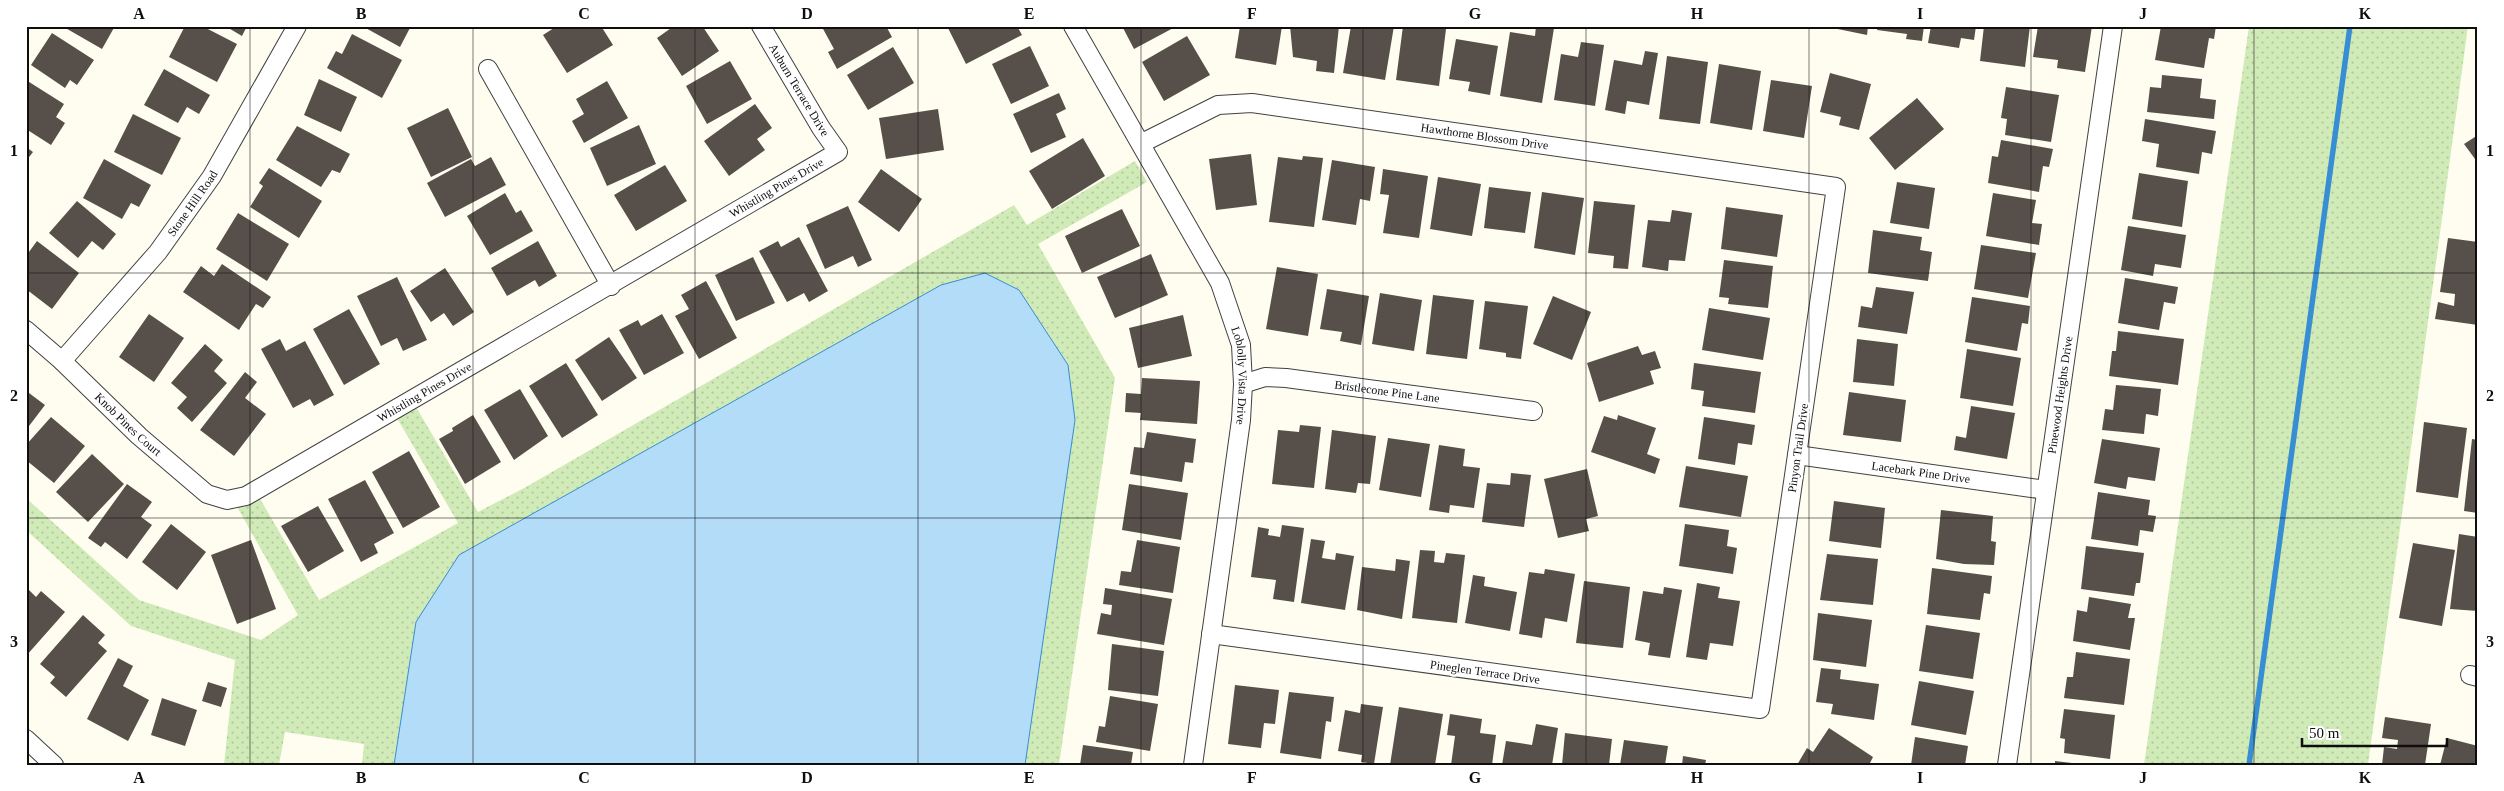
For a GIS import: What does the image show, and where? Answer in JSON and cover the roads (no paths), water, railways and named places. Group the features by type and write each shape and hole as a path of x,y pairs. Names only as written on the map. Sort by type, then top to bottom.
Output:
{"street":[{"name":"Stone Hill Road","path":"62,361 158,252 212,176 297,26"},
{"name":"Auburn Terrace Drive","path":"761,26 821,128 838,152"},
{"name":"Loblolly Vista Drive","path":"1073,26 1142,143 1220,283 1241,345 1243,384 1241,420 1192,765"},
{"name":"Pinewood Heights Drive","path":"2007,765 2113,26"},
{"path":"488,69 611,286"},
{"name":"Hawthorne Blossom Drive","path":"1142,143 1218,104 1252,103 1836,187"},
{"name":"Whistling Pines Drive","path":"239,498 611,286 838,152"},
{"name":"Pinyon Trail Drive","path":"1760,709 1836,187"},
{"name":"Knob Pines Court","path":"26,330 62,361 138,436 207,494 226,500 239,498"},
{"name":"Bristlecone Pine Lane","path":"1243,384 1265,377 1286,378 1533,411"},
{"name":"Lacebark Pine Drive","path":"1797,455 2046,490"},
{"name":"Pineglen Terrace Drive","path":"1211,634 1760,709"},
{"path":"26,740 54,765"}],"water":[{"path":"985,273 1019,290 1068,365 1075,420 1025,765 394,765 416,622 459,555 941,285"}],"waterway":[{"path":"2249,765 2350,26"}]}
